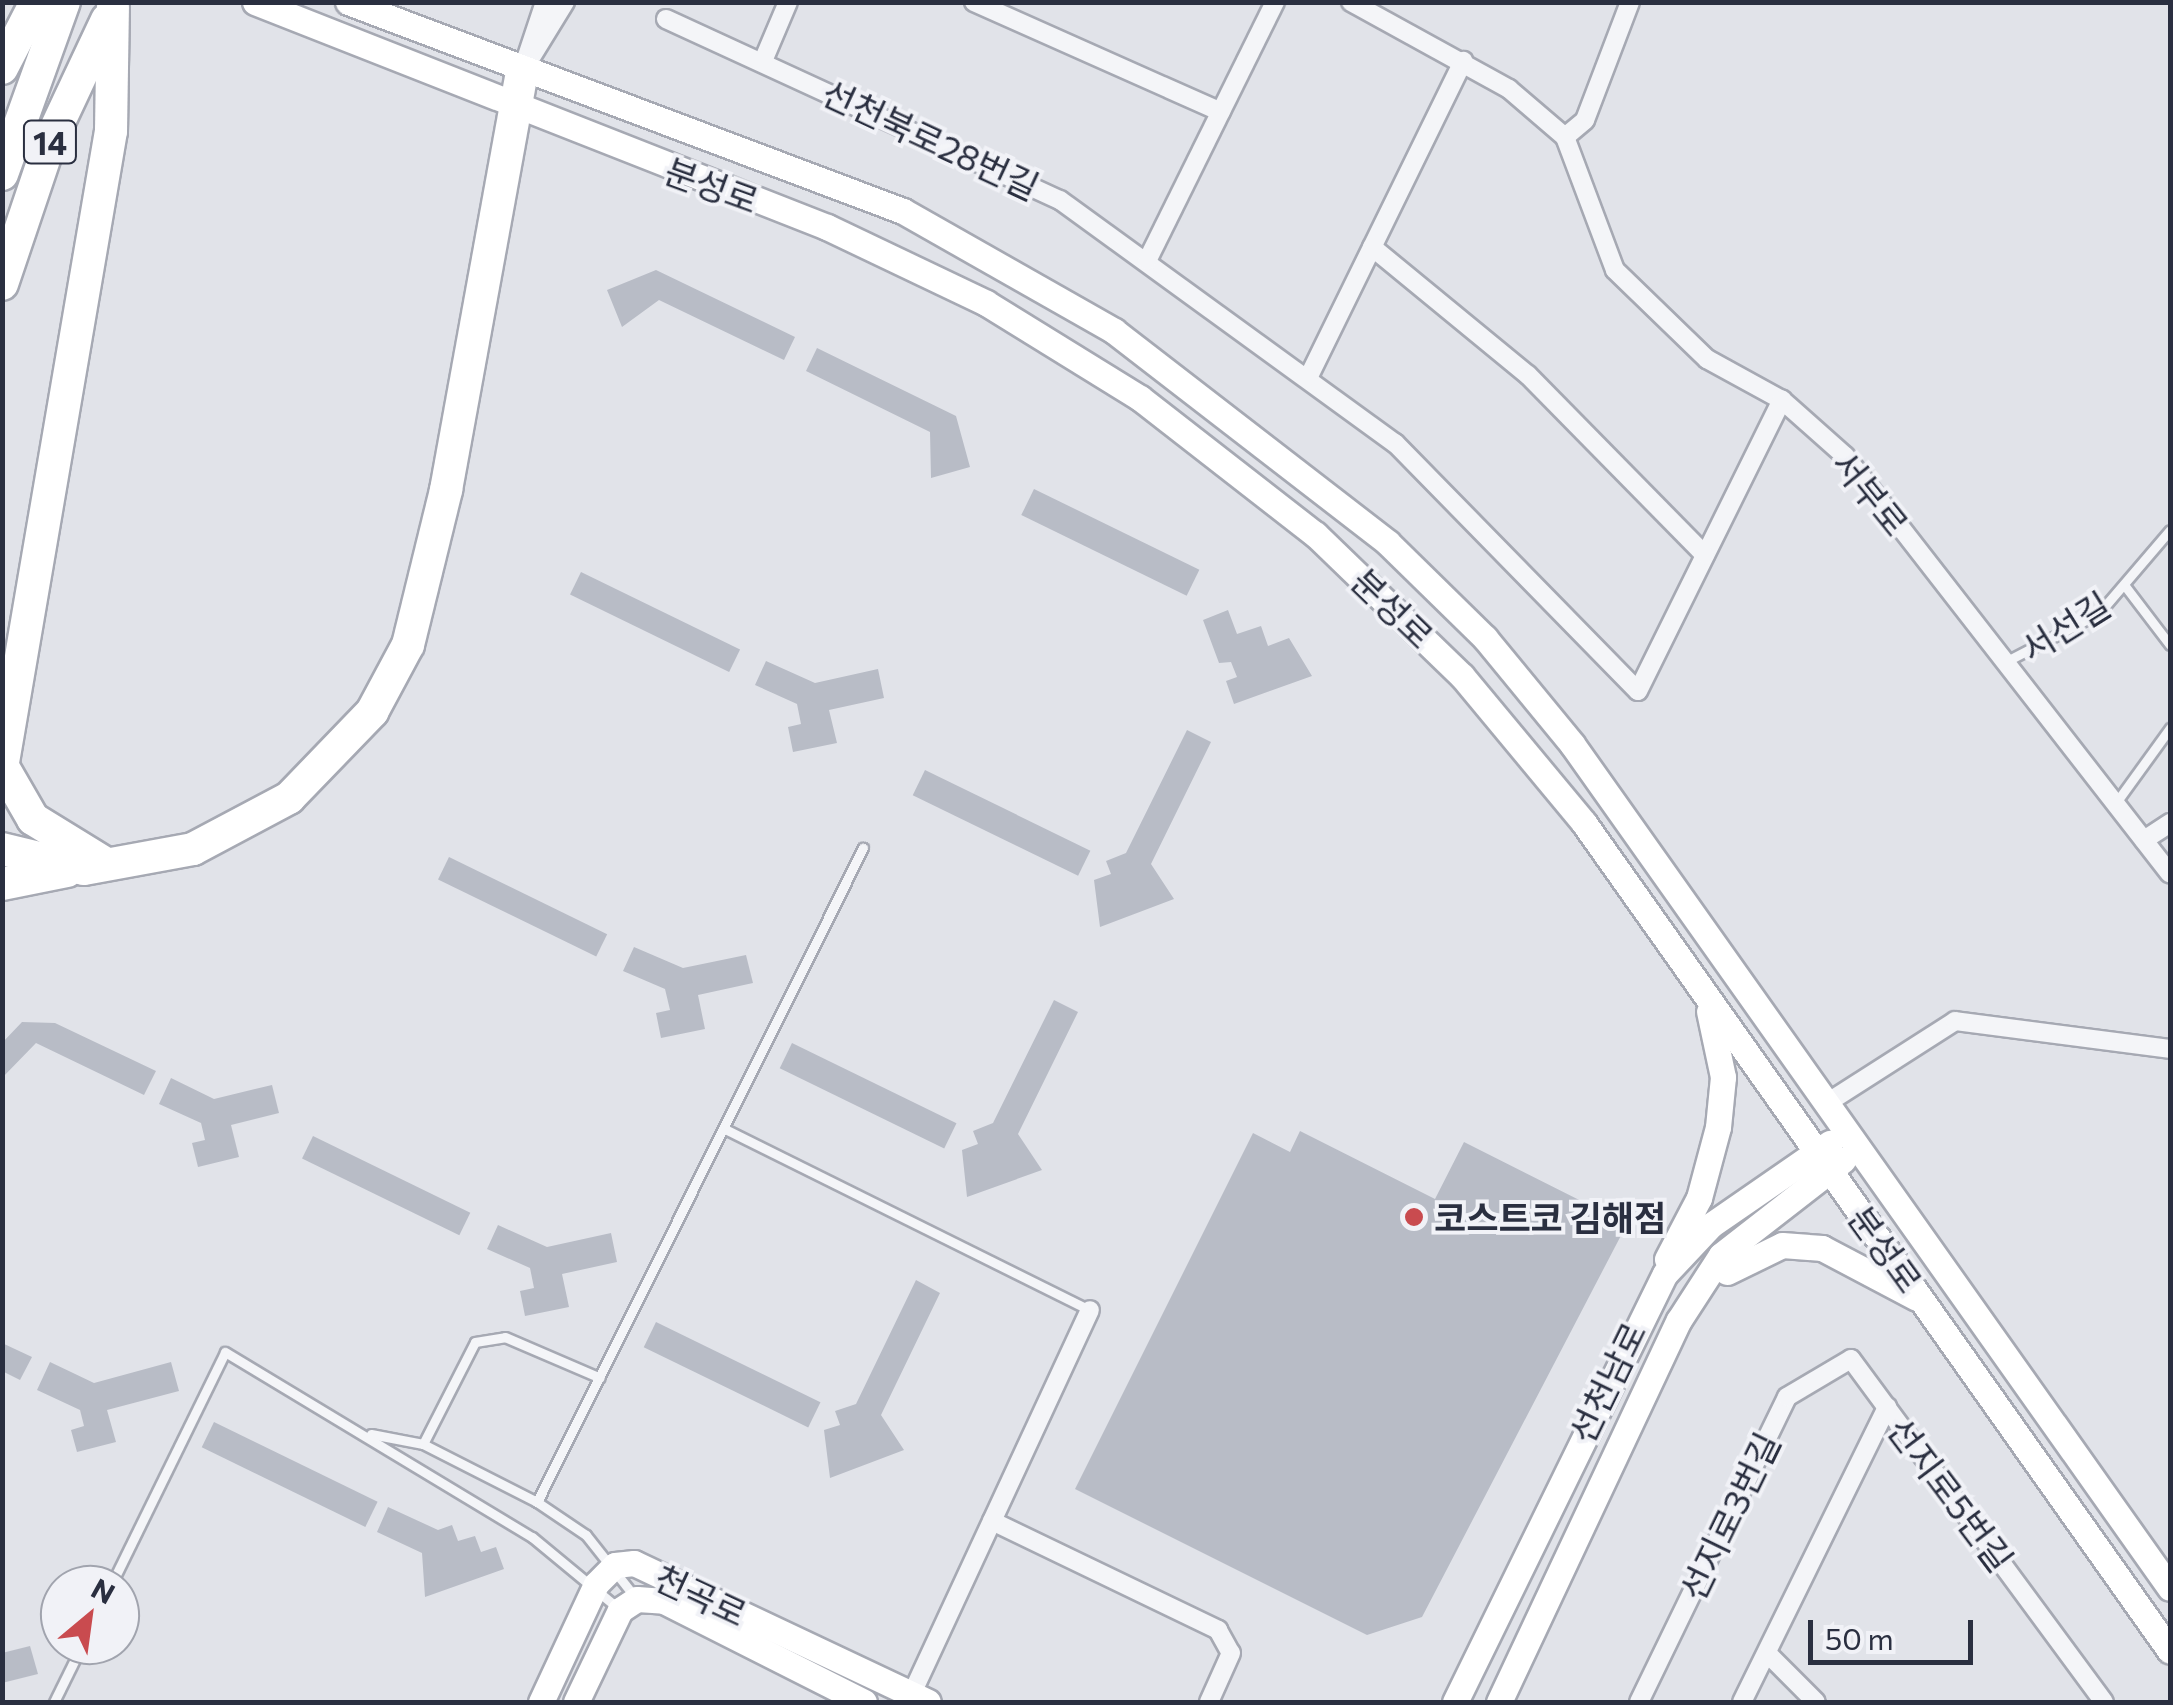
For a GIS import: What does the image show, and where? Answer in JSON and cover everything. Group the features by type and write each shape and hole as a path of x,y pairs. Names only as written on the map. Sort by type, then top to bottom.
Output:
{"highway":[{"path":"2,68 36,2"},
{"name":"14","path":"2,174 64,2"},
{"path":"96,867 32,819 3,768 111,130 114,5"},
{"name":"14","path":"2,284 50,140 114,5"},
{"path":"2,884 193,848 289,798 372,712 408,644 522,72"},
{"path":"2,849 96,867"}],"main road":[{"name":"분성로","path":"255,2 516,108 827,227 986,303 1234,465 1392,605 1507,725 1706,996 2170,1651"},
{"path":"348,2 522,72"},
{"name":"분성로","path":"522,72 903,211 1114,331 1252,429 1486,638 1630,822 2170,1588"},
{"path":"1636,1320 1699,1198 1718,1127 1723,1077 1706,996"},
{"name":"선천남로","path":"1456,1702 1636,1320 1711,1224 1853,1141"},
{"name":"선천남로","path":"1499,1702 1692,1300 1721,1255 1823,1161"},
{"path":"1692,1300 1750,1253 1782,1245 1822,1248 1924,1302"},
{"name":"천곡로","path":"541,1702 596,1584 615,1565 634,1563 916,1700"},
{"name":"천곡로","path":"576,1702 628,1604 664,1601 864,1702"}],"street":[{"path":"522,72 545,2"},
{"path":"522,72 565,2"},
{"path":"763,61 788,2"},
{"path":"974,2 1221,112"},
{"path":"1147,261 1276,2"},
{"path":"1351,2 1463,61 1565,136 1585,120 1630,2"},
{"name":"선천북로28번길","path":"666,19 959,146 1147,261 1396,443 1638,691 1705,555"},
{"path":"1309,376 1463,61"},
{"name":"서부로","path":"1565,136 1615,270 1707,359 1782,400 1845,456 2170,874"},
{"path":"1372,247 1528,375 1705,555 1782,400"},
{"path":"2144,840 2170,823"},
{"path":"1826,1103 1955,1022 2170,1049"},
{"path":"916,1700 992,1521 1090,1310"},
{"name":"선지로3번길","path":"1639,1702 1787,1396 1852,1359 1887,1407"},
{"name":"선지로5번길","path":"1742,1702 1887,1407 2104,1702"},
{"path":"992,1521 1218,1630 1231,1653 1209,1702"},
{"path":"1766,1653 1816,1702"}],"lane":[{"name":"서선길","path":"2003,663 2099,613 2170,530"},
{"name":"서선길","path":"2125,586 2170,645"},
{"path":"2116,804 2170,728"},
{"path":"537,1502 863,848"},
{"path":"725,1129 1090,1310"},
{"path":"423,1444 474,1342 505,1336 600,1378"},
{"path":"122,1565 225,1352 368,1434 628,1604"},
{"path":"368,1434 423,1444 537,1502 615,1565 628,1604"},
{"path":"54,1702 72,1665"}],"building":[{"path":"656,270 795,337 784,360 659,300 622,327 607,290"},
{"path":"817,348 956,416 970,467 931,478 930,432 806,371"},
{"path":"1034,489 1199,570 1187,596 1021,515"},
{"path":"581,572 740,650 729,672 570,594"},
{"path":"1228,610 1237,634 1261,626 1268,646 1289,638 1312,676 1234,704 1226,681 1237,677 1231,662 1219,663 1203,620"},
{"path":"766,661 815,683 878,669 884,698 829,710 837,743 793,752 788,727 801,724 797,704 755,685"},
{"path":"1187,730 1211,742 1151,864 1174,899 1100,927 1094,880 1111,874 1106,861 1126,853"},
{"path":"925,770 1090,851 1078,876 913,795"},
{"path":"449,857 607,934 596,957 438,879"},
{"path":"634,947 683,968 746,955 753,983 698,995 705,1029 661,1038 656,1013 670,1010 665,989 623,971"},
{"path":"1054,1000 1078,1012 1018,1134 1042,1170 967,1197 962,1150 978,1144 973,1131 993,1123"},
{"path":"22,1022 55,1023 156,1071 144,1095 36,1043 2,1078 2,1043"},
{"path":"792,1043 956,1123 944,1148 780,1068"},
{"path":"171,1078 214,1099 272,1085 279,1113 231,1125 239,1157 198,1167 192,1143 205,1140 201,1123 159,1104"},
{"path":"1300,1131 1435,1199 1464,1142 1627,1224 1422,1617 1367,1635 1075,1489 1253,1133 1290,1152"},
{"path":"313,1136 470,1213 459,1235 302,1158"},
{"path":"498,1225 547,1247 611,1233 617,1262 562,1274 569,1307 525,1316 520,1291 534,1288 530,1268 487,1249"},
{"path":"916,1280 940,1293 881,1415 904,1450 830,1478 824,1430 840,1425 835,1411 856,1404"},
{"path":"656,1322 820,1402 808,1427 644,1347"},
{"path":"2,1343 32,1357 20,1380 2,1371"},
{"path":"50,1362 94,1383 171,1362 179,1391 107,1410 116,1442 77,1452 71,1430 84,1426 80,1410 37,1390"},
{"path":"214,1422 378,1502 365,1527 202,1447"},
{"path":"388,1507 438,1530 452,1525 458,1541 475,1536 481,1552 496,1547 504,1569 425,1597 422,1553 377,1532"},
{"path":"30,1646 38,1674 2,1683 2,1653"}],"place":[{"name":"코스트코 김해점","path":"1414,1217"}]}
